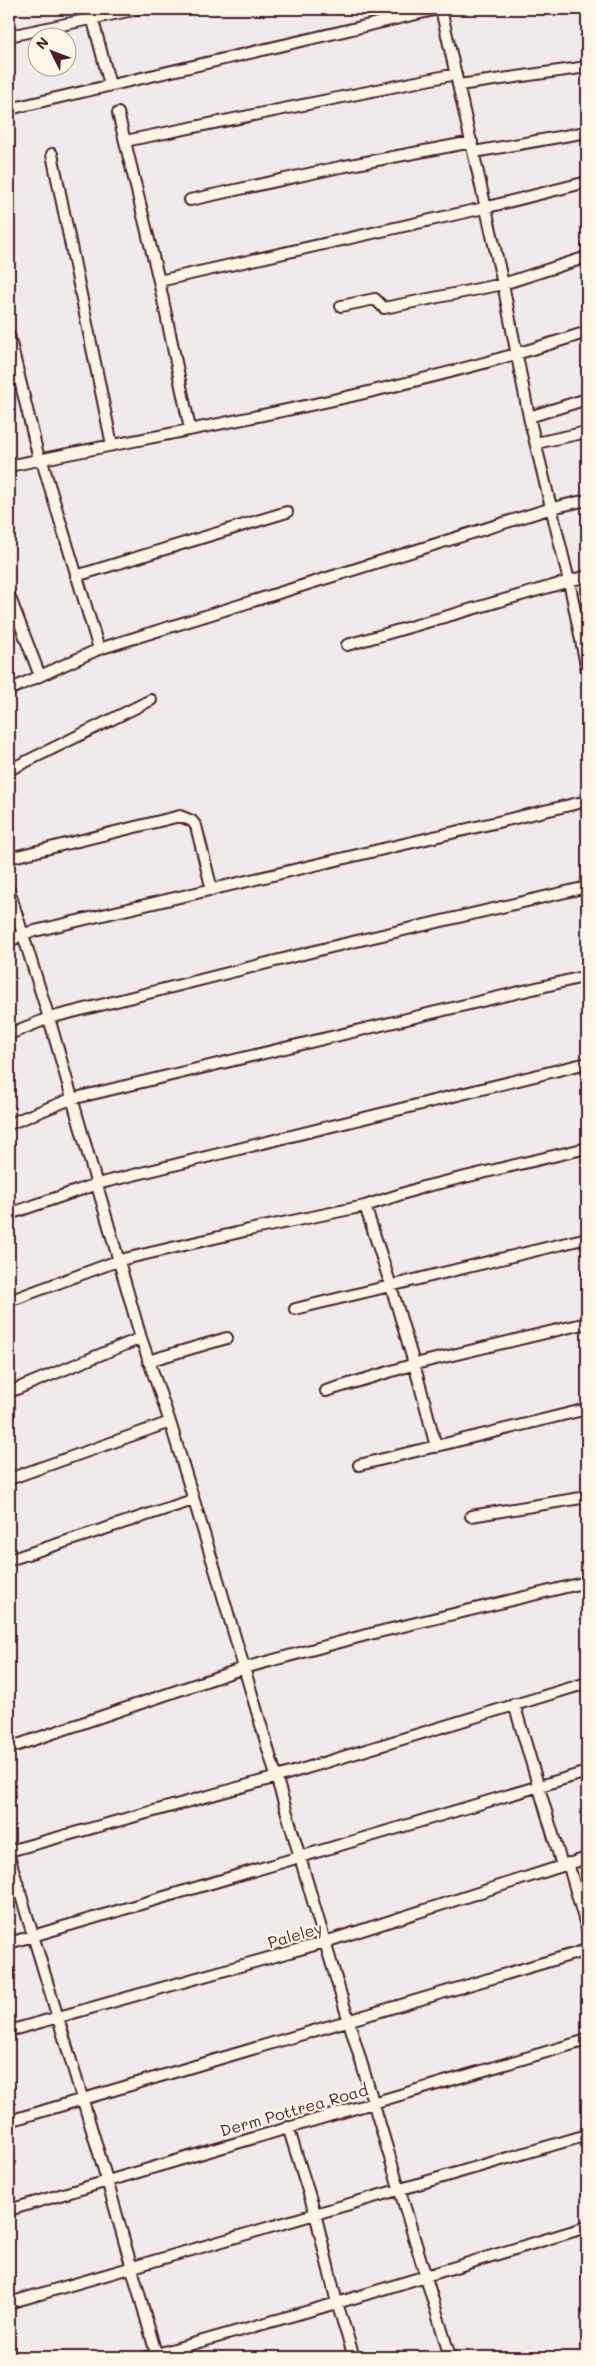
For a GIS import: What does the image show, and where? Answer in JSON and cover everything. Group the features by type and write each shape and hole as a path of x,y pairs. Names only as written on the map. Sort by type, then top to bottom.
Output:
{"street":[{"path":"90,9 110,85"},
{"path":"9,36 138,9"},
{"path":"9,109 439,9 472,142 484,208 518,355 529,417 552,508 587,664"},
{"path":"458,85 587,66"},
{"path":"125,141 456,74"},
{"path":"118,113 159,281 190,429"},
{"path":"474,152 587,132"},
{"path":"190,200 340,167 472,142"},
{"path":"52,154 112,444"},
{"path":"159,281 484,208 587,182"},
{"path":"341,306 375,299 384,308 503,284 587,257"},
{"path":"9,466 307,406 518,355 587,332"},
{"path":"9,335 40,459 99,650"},
{"path":"529,417 587,399"},
{"path":"536,443 587,432"},
{"path":"9,690 99,650 552,508 587,500"},
{"path":"76,576 287,512"},
{"path":"347,645 587,576"},
{"path":"9,595 40,676"},
{"path":"9,770 151,700"},
{"path":"9,942 22,934 587,801"},
{"path":"9,858 180,816 192,821 196,826 212,890"},
{"path":"9,1034 49,1018 322,949 587,887"},
{"path":"9,890 49,1018 141,1338 170,1422 277,1777 324,1942 349,2019 450,2357"},
{"path":"9,1124 71,1099 587,976"},
{"path":"9,1214 97,1184 587,1063"},
{"path":"9,1301 120,1260 249,1230 365,1206 423,1187 587,1148"},
{"path":"365,1206 392,1285 436,1447"},
{"path":"295,1309 587,1238"},
{"path":"326,1391 415,1364 587,1323"},
{"path":"9,1392 141,1338"},
{"path":"148,1361 228,1338"},
{"path":"359,1465 587,1409"},
{"path":"9,1480 170,1422"},
{"path":"470,1516 587,1497"},
{"path":"9,1560 193,1500"},
{"path":"9,1748 244,1668 376,1633 587,1582"},
{"path":"9,1851 277,1777 587,1683"},
{"path":"514,1704 539,1786 587,1928"},
{"path":"9,1943 587,1772"},
{"path":"9,1856 83,2098 157,2356"},
{"name":"Paleley","path":"9,2031 324,1942 587,1858"},
{"path":"9,2122 83,2098 587,1950"},
{"name":"Derm Pottrea Road","path":"9,2210 587,2040"},
{"path":"288,2127 315,2213 337,2303 354,2357"},
{"path":"9,2303 587,2135"},
{"path":"146,2357 157,2356 337,2303 587,2227"}]}
